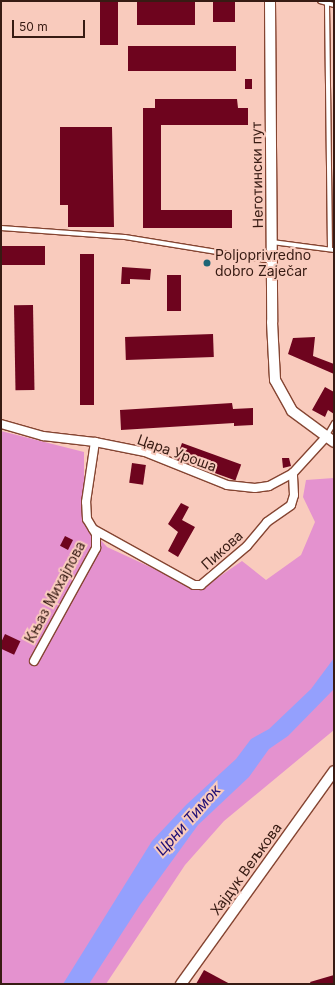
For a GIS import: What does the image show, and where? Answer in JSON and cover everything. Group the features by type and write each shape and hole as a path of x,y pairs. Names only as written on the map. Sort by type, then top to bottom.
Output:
{"street":[{"name":"Неготински пут","path":"270,1 272,261 276,380 292,411 330,440"},
{"name":"Цара Уроша","path":"1,424 43,436 95,442 144,452 209,479 240,488 269,486 293,473 330,440"},
{"name":"Књаз Михајлова","path":"34,661 96,548 97,540 87,519 86,502 95,442"},
{"name":"Пикова","path":"93,529 194,585 201,585 247,546 267,522 291,505 293,500 293,473"},
{"name":"Хајдук Вељкова","path":"181,984 334,771"}],"lane":[{"path":"320,1 334,5"},
{"path":"272,242 332,249 327,3"},
{"path":"1,228 125,237 272,261"},
{"path":"330,440 334,423"}],"shaded area":[{"path":"1,431 84,452 84,522 107,547 200,590 242,561 266,580 301,555 315,522 303,497 306,480 334,478 334,730 224,821 185,865 106,984 1,984"}],"water":[{"name":"Црни Тимок","path":"334,658 334,689 288,736 269,749 249,777 198,825 140,905 89,984 63,984 152,841 186,805 236,759 251,739 269,729 311,689"}],"building":[{"path":"100,1 118,1 118,45 100,45"},
{"path":"137,1 195,1 195,25 137,25"},
{"path":"213,1 235,1 235,22 213,22"},
{"path":"128,46 236,46 236,71 128,71"},
{"path":"245,79 252,79 252,89 245,89"},
{"path":"155,99 237,99 238,108 248,108 248,125 161,125 161,210 232,210 232,228 143,228 143,108 155,108"},
{"path":"60,127 112,127 114,227 68,227 68,205 60,205"},
{"path":"1,246 45,246 45,265 1,265"},
{"path":"80,254 94,254 94,405 80,405"},
{"path":"122,267 151,269 150,280 130,279 130,284 121,284"},
{"path":"167,275 181,275 181,311 167,311"},
{"path":"14,305 33,305 34,390 15,390"},
{"path":"213,334 214,357 126,360 125,337"},
{"path":"315,337 313,356 334,364 334,374 288,354 293,338"},
{"path":"325,387 334,392 334,414 328,410 325,417 312,410"},
{"path":"232,403 233,409 253,408 253,425 234,426 234,423 121,430 120,410"},
{"path":"182,443 241,465 235,481 176,459"},
{"path":"282,458 289,458 291,466 283,468"},
{"path":"132,463 146,465 143,485 129,483"},
{"path":"181,503 189,507 182,520 195,527 178,557 168,551 178,532 168,524"},
{"path":"65,536 73,540 68,550 60,546"},
{"path":"5,634 20,641 14,655 1,649 1,643"},
{"path":"204,970 230,984 196,984"},
{"path":"334,975 334,984 311,984 310,982"}],"place":[{"name":"Poljoprivredno dobro Zaječar","path":"207,263"}]}
